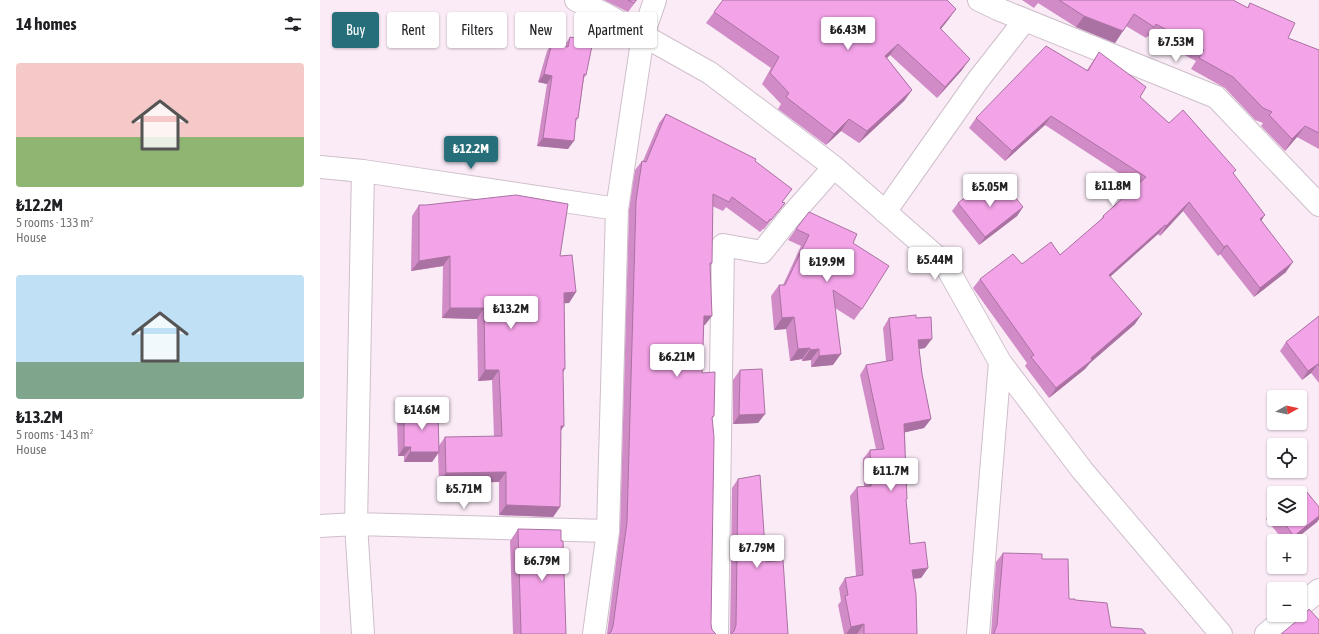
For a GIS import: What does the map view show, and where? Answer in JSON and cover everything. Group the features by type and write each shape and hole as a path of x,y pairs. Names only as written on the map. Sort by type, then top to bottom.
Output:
{"street":[{"path":"576,0 601,12"},
{"path":"651,12 655,0"},
{"path":"979,0 1024,20 1216,97 1319,204"},
{"path":"885,212 978,80 1024,20"},
{"path":"657,43 710,73 834,167 945,264 1000,362 1082,470 1221,634"},
{"path":"594,634 608,531 617,209 641,48"},
{"path":"320,167 363,171 617,209"},
{"path":"717,634 723,245 762,252 790,217 834,167"},
{"path":"363,171 356,524 363,634"},
{"path":"978,634 1000,362"},
{"path":"320,526 356,524 608,531"},
{"path":"1307,600 1319,590"},
{"path":"1266,634 1281,622"}],"building":[{"path":"628,0 636,0 634,3"},
{"path":"723,0 947,0 956,9 940,28 970,59 945,87 898,44 885,56 912,90 867,131 849,119 834,134 786,97 789,93 770,73 779,57 714,12"},
{"path":"1059,0 1233,0 1248,8 1250,3 1295,23 1288,38 1319,50 1319,133 1305,126 1292,139 1269,115 1272,112 1263,108 1233,77 1199,58 1204,50 1156,24 1154,27 1134,14 1123,31 1084,16"},
{"path":"570,37 574,38 574,48 592,48 586,75 584,74 578,118 576,118 574,141 543,138 552,76 544,74 551,48 568,47"},
{"path":"1046,46 1088,71 1099,52 1146,87 1140,97 1169,123 1183,110 1236,170 1233,173 1265,215 1260,219 1293,262 1260,288 1227,245 1224,247 1189,202 1166,226 1165,225 1109,275 1142,314 1091,358 1092,360 1056,388 1031,357 1034,355 980,279 1013,254 1022,264 1051,242 1060,255 1104,217 1103,216 1146,177 1051,116 1012,151 976,118"},
{"path":"666,114 756,159 755,161 792,189 782,202 785,203 767,223 732,197 729,202 713,194 712,263 710,263 712,316 704,316 702,373 715,372 714,416 712,417 714,437 711,624 712,630 716,634 608,634 611,632 613,626 627,522 636,201 642,161 646,162"},
{"path":"1003,182 1023,207 985,237 958,203 981,185 988,194"},
{"path":"516,195 568,204 560,256 572,255 576,292 564,293 564,426 561,426 560,507 506,505 506,472 446,473 445,437 502,436 499,370 485,370 484,308 450,308 450,256 419,261 419,205"},
{"path":"809,212 857,234 853,243 889,266 862,309 833,290 841,354 819,356 819,349 798,349 794,317 782,318 779,285 785,285 809,235 796,229"},
{"path":"916,315 916,318 931,317 932,339 918,340 922,374 931,419 904,424 906,499 910,544 925,542 928,568 912,570 916,594 917,634 864,634 864,624 851,627 845,596 848,595 845,578 863,575 857,487 871,486 870,450 884,449 866,365 893,360 889,318"},
{"path":"1319,316 1319,366 1318,364 1308,371 1286,342"},
{"path":"762,369 765,414 739,415 740,370"},
{"path":"404,411 438,411 439,452 410,452 411,447 404,447"},
{"path":"760,475 766,562 783,560 788,634 731,634 736,625 738,479"},
{"path":"1307,492 1319,507 1319,516 1307,526"},
{"path":"1286,526 1306,526 1296,534 1292,534"},
{"path":"518,529 561,530 561,541 563,541 566,634 521,634"},
{"path":"1003,553 1042,554 1042,559 1068,559 1069,599 1107,603 1111,627 1142,629 1146,634 994,634 997,625"},
{"path":"1309,609 1319,620 1319,634 1281,634 1296,622 1307,622 1307,611"}]}
